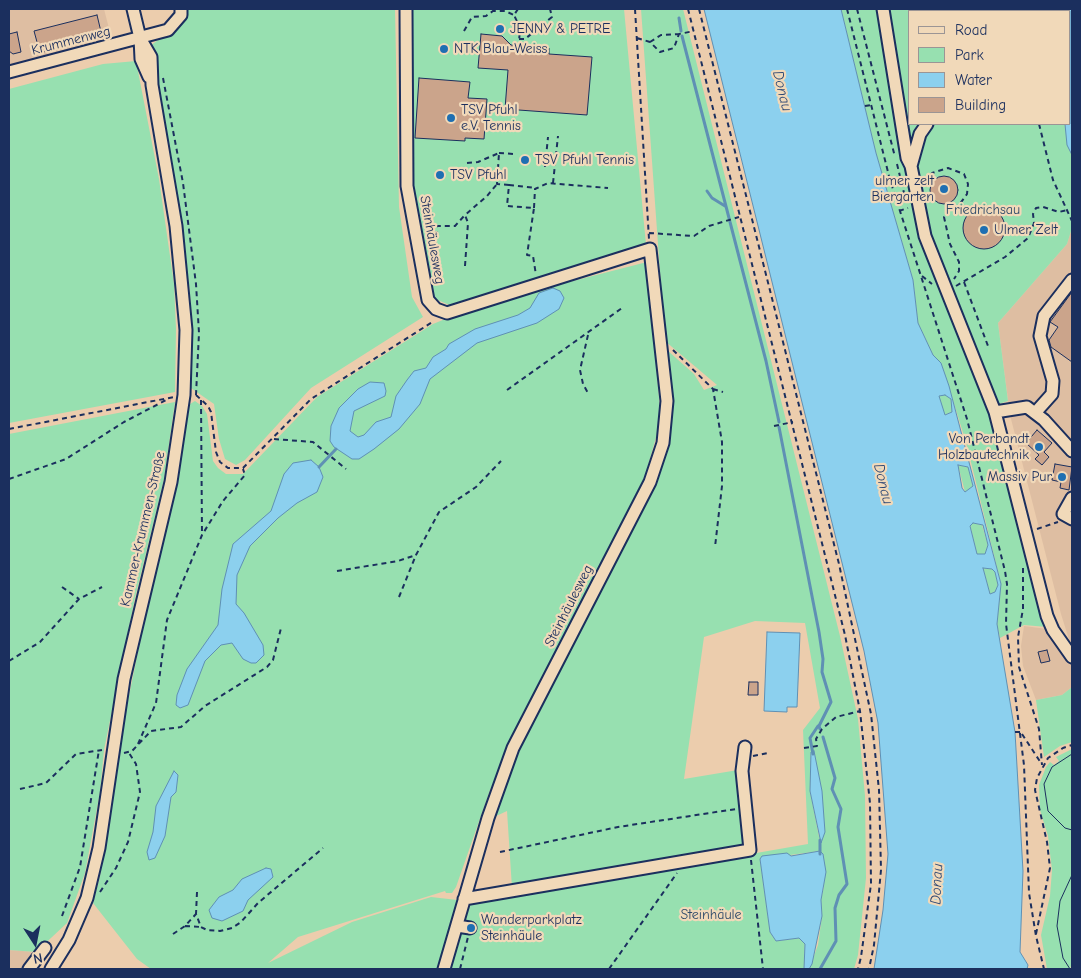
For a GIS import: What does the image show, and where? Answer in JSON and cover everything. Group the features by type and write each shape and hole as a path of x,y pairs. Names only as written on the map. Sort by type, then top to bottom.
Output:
{"street":[{"name":"Kammer-Krummen-Straße","path":"51,969 69,940 87,898 99,848 124,679 171,482 184,395 186,330 183,283 176,226 152,85 150,57 140,38 133,9"},
{"path":"140,38 168,30 181,16 181,9"},
{"name":"Steinhäulesweg","path":"406,9 407,186 428,300 436,309 447,313"},
{"path":"884,9 907,158 911,166 913,186 925,236 942,289 995,412 1049,621 1072,657"},
{"name":"Krummenweg","path":"9,72 140,38"},
{"path":"911,166 920,134 925,125"},
{"path":"447,313 650,249"},
{"name":"Steinhäulesweg","path":"444,969 488,818 513,748 650,482 663,443 667,401 650,249"},
{"path":"1035,413 1052,394 1053,381 1040,336 1044,316 1072,280"},
{"path":"995,412 1027,407 1072,451"},
{"path":"1068,516 1072,498"},
{"path":"464,899 750,850 742,771 745,752"},
{"path":"457,926 470,928"},
{"path":"29,969 45,948"}],"path":[{"path":"514,15 518,9"},
{"path":"464,31 472,17 486,16 494,10 505,11 514,15 520,28 519,41 525,39 552,17 550,9"},
{"path":"635,9 650,249"},
{"path":"688,9 845,635 860,711 870,803 871,884 858,969"},
{"path":"699,9 841,564 871,714 879,790 882,870 874,945 869,969"},
{"path":"847,9 890,180 967,419 1005,571 1007,584 1006,624 1024,764 1029,893 1044,969"},
{"path":"857,9 911,216"},
{"path":"846,31 852,30"},
{"path":"650,42 661,34 679,34 694,31"},
{"path":"705,33 710,32"},
{"path":"637,38 650,42 660,52 674,48 679,34"},
{"path":"724,104 728,103"},
{"path":"865,106 871,105"},
{"path":"1039,125 1053,180 1072,221"},
{"path":"553,183 558,136"},
{"path":"545,167 548,137"},
{"path":"432,268 437,226 455,226 487,196 497,184 499,153"},
{"path":"467,163 478,162 499,153 514,154"},
{"path":"546,160 555,161"},
{"path":"913,186 923,184 932,174 948,168 964,174 968,184 967,194 959,205 948,211 944,217 950,244 959,262 959,271 942,289"},
{"path":"884,181 890,180"},
{"path":"497,184 536,188 553,183 608,188"},
{"path":"743,184 747,183"},
{"path":"509,185 508,206 534,208"},
{"path":"536,188 527,256 533,256 538,283"},
{"path":"988,346 964,282 1005,257 1028,238 1034,223 1033,214 1036,208 1044,207 1060,212 1067,210"},
{"path":"899,210 908,208"},
{"path":"465,215 468,223 465,266"},
{"path":"649,233 694,236 709,226 740,216"},
{"path":"763,261 767,260"},
{"path":"921,275 942,289"},
{"path":"934,280 942,289"},
{"path":"507,390 622,308"},
{"path":"196,395 211,412 216,452 220,462 228,468 243,468 274,439 311,399 447,313"},
{"path":"588,334 580,370 583,384 588,393"},
{"path":"661,338 713,389 723,392"},
{"path":"713,389 722,442 722,486 715,546"},
{"path":"9,429 170,398 117,427 66,459 9,479"},
{"path":"201,400 202,535"},
{"path":"774,426 792,422"},
{"path":"274,439 313,442 339,466 346,469"},
{"path":"399,597 416,555 439,512 476,487 501,461"},
{"path":"137,746 156,704 167,620 202,535 223,501 245,475 243,468"},
{"path":"1026,532 1058,523 1068,516"},
{"path":"337,571 398,561 416,555"},
{"path":"1022,561 1024,580 1018,637 1019,667 1039,729 1042,764 1035,790 1047,842 1050,868 1036,936"},
{"path":"62,587 78,599"},
{"path":"9,661 40,642 78,599 102,587"},
{"path":"87,898 98,895 116,868 128,842 140,792 136,764 127,753 137,746 150,731 181,727 205,706 267,667 273,660 281,628"},
{"path":"857,639 861,638"},
{"path":"804,748 817,746 816,739 822,728 836,716 860,711"},
{"path":"871,714 876,713"},
{"path":"1015,732 1020,732"},
{"path":"1020,732 1042,764"},
{"path":"1042,764 1063,748 1072,745"},
{"path":"20,789 46,783 76,754 99,750 80,867 62,916"},
{"path":"745,752 768,753"},
{"path":"500,852 618,827 745,808"},
{"path":"185,926 220,931 232,928 241,922 258,903 323,848"},
{"path":"750,850 763,969"},
{"path":"609,969 684,861"},
{"path":"197,892 196,914 201,927"},
{"path":"173,934 185,926 196,914"},
{"path":"460,969 470,928"},
{"path":"874,945 878,946"}],"shaded area":[{"path":"9,9 104,9 112,40 9,67"},
{"path":"1072,228 1072,649 1061,614 1010,415 998,323 1067,244"},
{"path":"1024,626 1047,629 1072,664 1072,687 1062,695 1036,700 1023,666 1021,646"},
{"path":"9,950 36,952 22,969 9,969"}],"green space":[{"path":"186,9 395,9 399,207 412,297 423,317 311,388 245,460 236,465 225,459 219,439 214,404 191,388 193,330 189,284 175,179 150,46 186,19"},
{"name":"TSV Pfuhl Tennis","path":"409,9 624,9 646,245 454,307 433,298 413,193"},
{"name":"Steinhäule","path":"641,9 683,9 840,636 858,719 865,796 866,878 858,955 854,969 809,969 818,945 822,916 821,900 824,886 820,851 760,859 770,932 776,941 799,938 805,944 804,969 151,969 137,959 93,903 100,876 124,720 149,598 177,479 190,404 195,401 202,406 207,414 213,461 218,468 226,474 243,474 317,397 433,324 455,315 515,298 529,288 564,280 569,282 647,262 661,420 645,476 527,710 490,790 456,887 452,893 446,893 445,891 298,937 268,963 352,922 431,897 475,902 808,844 803,730 820,708 805,623 755,621 704,637 684,779 738,770 745,848 512,888 507,811 494,817 519,751 654,486 669,443 673,403 667,350 694,374 704,390 717,385 665,341","holes":["811,752 820,842 810,791"]},
{"name":"Friedrichsau","path":"841,9 1072,9 1072,228 1067,244 998,323 1008,401 990,407 1047,627 1024,625 1000,638 997,624 1001,584 966,442 941,363 933,355 918,323 913,280 876,153"},
{"path":"136,61 159,179 174,284 176,329 175,392 9,423 9,89 103,64"},
{"path":"945,394 951,399 952,412 944,415 939,396"},
{"path":"175,402 164,479 135,598 104,750 100,792 85,873 67,923 36,952 9,950 9,434"},
{"path":"958,465 968,467 973,486 965,492"},
{"path":"973,523 982,525 988,545 985,554 977,554 970,525"},
{"path":"983,568 992,569 995,572 998,585 996,592 990,594"},
{"path":"1072,687 1072,742 1060,746 1044,757 1036,700 1062,695"},
{"path":"1072,749 1072,962 1070,969 1047,969 1041,935 1050,896 1052,870 1048,836 1040,810 1039,785 1050,762 1054,765 1059,761 1056,757"}],"water":[{"name":"Donau","path":"704,9 841,9 876,153 913,280 918,323 933,355 941,363 949,386 1001,584 997,624 1015,732 1023,871 1020,952 1028,965 1027,969 874,969 883,910 888,854 878,723 864,651","holes":["945,395 951,399 952,412 945,415 939,396","958,465 968,467 973,486 965,492 962,488","973,523 983,525 988,545 985,554 977,554 970,526","983,568 992,569 995,572 998,585 995,592 990,594"]},
{"path":"1072,9 1072,155 1067,145 1065,125 1071,125 1071,10 1004,10"},
{"path":"553,288 560,291 564,298 559,309 537,323 477,343 430,379 420,404 399,429 374,449 359,459 352,459 334,447 330,441 331,426 339,408 358,389 370,382 384,383 386,391 385,396 354,411 350,431 358,437 364,435 376,422 391,417 396,396 414,371 426,368 433,357 446,349 449,344 475,329 518,315 530,308 539,293"},
{"path":"311,460 319,467 323,477 317,492 297,503 278,518 250,546 237,575 236,604 244,613 263,645 264,655 256,663 251,663 243,659 232,643 221,645 205,661 188,705 180,708 176,705 177,695 187,669 218,625 222,589 233,544 271,511 284,474 293,463"},
{"path":"767,632 800,633 797,707 787,707 787,712 764,711"},
{"path":"814,751 822,791 825,832 821,843 810,791 811,752"},
{"path":"174,771 178,775 176,792 171,797 165,836 155,858 149,860 147,852 153,832 156,806"},
{"path":"820,851 823,854 826,872 821,900 822,916 812,964 809,969 804,969 805,944 799,938 776,941 770,932 760,859 762,856 787,853 791,856"},
{"path":"266,868 271,869 273,877 248,900 243,911 222,921 212,918 209,910 219,897 233,890 242,879"}],"building":[{"path":"97,15 102,36 40,53 34,31"},
{"path":"17,32 21,52 13,54 9,51 9,34"},
{"path":"481,34 502,36 511,45 549,48 549,54 592,57 587,115 505,109 508,70 478,68"},
{"name":"TSV Pfuhl e.V. Tennis","path":"419,78 470,82 468,98 487,99 484,139 465,138 465,141 415,138"},
{"name":"ulmer zelt Biergarten","path":"944,176 954,180 958,190 954,200 944,204 934,200 930,190 934,180"},
{"name":"Ulmer Zelt","path":"984,207 999,213 1005,228 999,243 984,249 969,243 963,228 969,213"},
{"path":"1072,292 1072,362 1051,347 1049,340 1058,327 1050,322"},
{"name":"Von Perbandt Holzbautechnik","path":"1037,430 1052,443 1044,452 1049,457 1042,465 1035,459 1039,455 1026,443"},
{"name":"Massiv Pur","path":"1055,464 1072,467 1069,490 1060,488 1061,482 1052,480"},
{"path":"1047,650 1050,661 1041,663 1038,652"},
{"path":"749,682 758,682 758,695 748,695"}],"waterway":[{"path":"679,18 681,31"},
{"path":"682,36 729,218"},
{"path":"707,191 712,198 725,206"},
{"path":"730,222 766,361 779,422"},
{"path":"779,427 819,632 823,659 822,672 831,702 819,726 820,729"},
{"path":"319,467 336,449"},
{"path":"813,754 810,738 818,726"},
{"path":"820,969 836,941 835,908 839,895 847,884 838,827 841,809 832,789 835,778 823,737"},
{"path":"820,840 820,854"}],"tram line":[{"path":"1072,754 1052,767 1044,784 1048,811 1065,828 1072,830"},
{"path":"1070,969 1063,958 1057,926 1060,901 1072,875"}],"place":[{"name":"JENNY & PETRE","path":"500,29"},
{"name":"NTK Blau-Weiss","path":"444,49"},
{"name":"TSV Pfuhl e.V. Tennis","path":"451,118"},
{"name":"TSV Pfuhl Tennis","path":"525,160"},
{"name":"TSV Pfuhl","path":"440,175"},
{"name":"ulmer zelt Biergarten","path":"944,189"},
{"name":"Ulmer Zelt","path":"984,230"},
{"name":"Von Perbandt Holzbautechnik","path":"1039,447"},
{"name":"Massiv Pur","path":"1062,477"},
{"name":"Wanderparkplatz Steinhäule","path":"471,928"}]}
